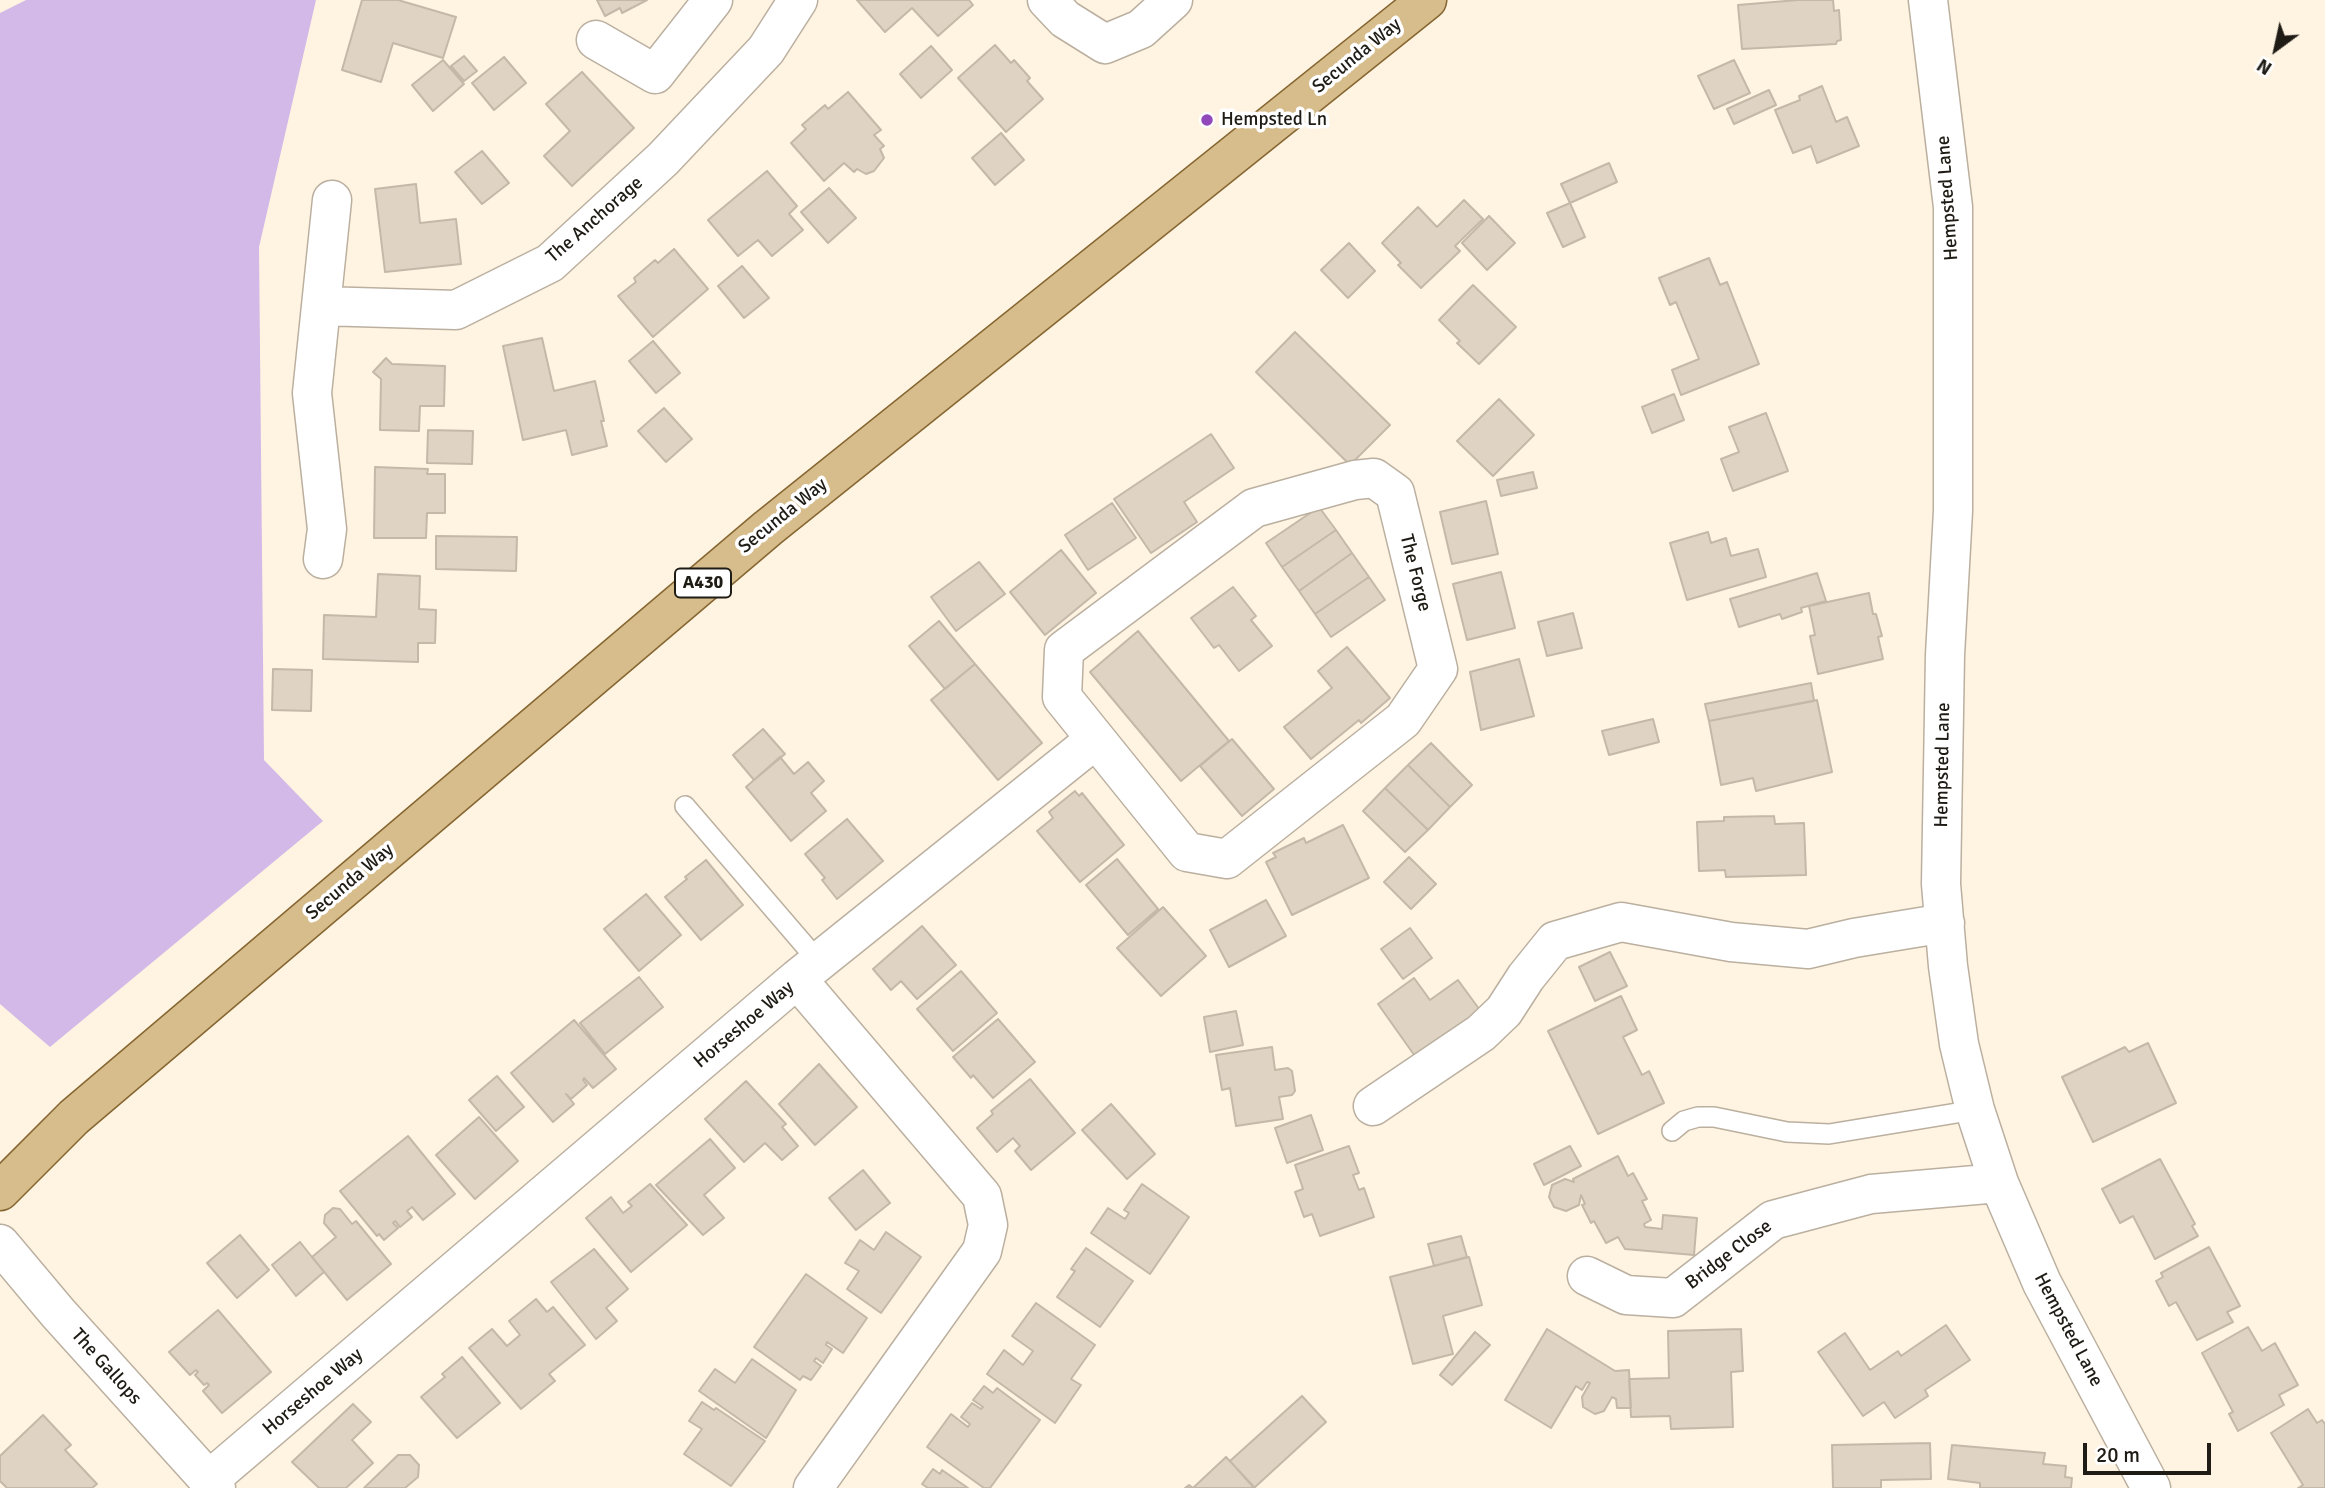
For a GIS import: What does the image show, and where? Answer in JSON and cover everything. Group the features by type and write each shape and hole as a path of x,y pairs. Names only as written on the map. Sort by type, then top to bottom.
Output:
{"main road":[{"name":"Secunda Way","path":"0,1191 74,1117 768,528 1427,0"}],"street":[{"path":"596,40 655,74 713,0"},
{"name":"The Anchorage","path":"321,306 456,310 550,263 663,159 766,50 798,0"},
{"path":"1048,0 1065,19 1105,44 1141,29 1172,0"},
{"name":"Hempsted Lane","path":"1928,0 1952,207 1953,511 1945,655 1941,884 1959,1044 1975,1110 1999,1183 2042,1283 2151,1488"},
{"path":"323,559 327,529 312,393 332,200"},
{"name":"The Forge","path":"1374,478 1395,493 1438,668 1403,720 1227,859 1187,852 1096,738 1062,697 1064,650 1254,508 1354,480 1374,478"},
{"path":"808,970 1096,738"},
{"path":"1373,1107 1481,1033 1504,1011 1526,977 1555,941 1621,922 1731,942 1808,949 1854,938 1945,923"},
{"name":"Horseshoe Way","path":"213,1484 808,970 982,1196 988,1225 982,1251 813,1488"},
{"name":"Bridge Close","path":"1587,1276 1626,1295 1673,1298 1773,1220 1871,1194 1999,1183"},
{"name":"The Gallops","path":"0,1244 58,1313 213,1484"}],"lane":[{"path":"685,806 808,970"},
{"path":"1672,1131 1684,1121 1714,1116 1787,1132 1829,1134 1975,1110"}],"shaded area":[{"path":"26,0 316,0 259,247 264,760 323,821 50,1047 0,1004 0,13"}],"building":[{"path":"362,0 398,0 456,17 443,58 393,43 381,82 342,70"},
{"path":"597,0 647,0 622,13 620,8 605,16"},
{"path":"857,0 969,0 973,5 938,36 912,8 885,32"},
{"path":"1833,0 1834,11 1839,10 1841,40 1836,44 1742,49 1738,5"},
{"path":"995,45 1011,63 1014,60 1030,78 1027,81 1043,99 1006,132 958,78"},
{"path":"931,46 952,70 921,98 900,74"},
{"path":"464,56 477,71 464,81 451,66"},
{"path":"504,57 526,83 494,110 472,83"},
{"path":"443,60 464,84 433,111 412,85"},
{"path":"1734,60 1750,93 1714,109 1698,76"},
{"path":"582,72 634,128 572,186 544,156 570,131 546,104"},
{"path":"1822,86 1836,122 1847,117 1859,146 1817,163 1811,146 1793,153 1775,110 1800,100 1799,96"},
{"path":"1769,90 1776,105 1734,124 1727,109"},
{"path":"848,92 881,130 874,135 884,146 880,149 884,158 874,171 866,174 857,169 854,172 844,163 824,181 791,143 806,129 802,125 825,105 828,109"},
{"path":"1001,133 1024,160 995,185 972,158"},
{"path":"482,151 509,183 482,204 455,172"},
{"path":"1609,163 1617,182 1570,203 1561,184"},
{"path":"767,171 797,206 789,214 803,230 772,256 758,240 738,256 708,220"},
{"path":"416,184 420,223 456,219 461,264 385,272 375,189"},
{"path":"829,188 856,218 828,243 801,212"},
{"path":"1464,200 1483,219 1455,246 1460,251 1421,288 1398,265 1401,263 1382,243 1418,207 1437,227"},
{"path":"1570,203 1585,237 1563,247 1547,213"},
{"path":"1489,216 1515,243 1487,270 1462,243"},
{"path":"1349,243 1375,271 1348,298 1321,270"},
{"path":"674,249 708,289 653,337 618,296 636,282 634,278 655,260 658,263"},
{"path":"1709,258 1720,285 1727,282 1759,364 1681,395 1672,370 1699,359 1676,302 1670,305 1659,278"},
{"path":"742,266 769,298 744,318 718,286"},
{"path":"1473,285 1516,327 1479,364 1457,343 1460,341 1439,320"},
{"path":"1295,332 1390,425 1350,465 1256,372"},
{"path":"542,338 554,391 595,381 607,446 572,455 566,430 523,440 503,346"},
{"path":"653,341 680,373 656,393 629,361"},
{"path":"386,358 392,364 445,366 444,406 420,406 419,431 380,430 381,379 373,372"},
{"path":"1674,394 1684,420 1652,433 1642,407"},
{"path":"1499,399 1534,435 1493,476 1457,441"},
{"path":"664,408 692,439 666,462 638,431"},
{"path":"1766,413 1788,471 1733,491 1721,459 1739,452 1729,427"},
{"path":"428,430 473,431 472,464 427,463"},
{"path":"1211,434 1234,468 1184,502 1197,522 1151,553 1114,499"},
{"path":"375,467 428,469 427,474 445,474 445,513 427,513 426,538 374,538"},
{"path":"1533,472 1537,488 1501,496 1497,480"},
{"path":"1486,501 1498,554 1452,564 1440,512"},
{"path":"1112,503 1136,538 1088,570 1065,535"},
{"path":"1319,507 1336,530 1282,567 1266,543"},
{"path":"1336,530 1352,553 1299,591 1282,567"},
{"path":"1708,532 1711,543 1726,538 1731,556 1758,549 1766,577 1687,600 1670,543"},
{"path":"436,536 517,537 516,571 436,569"},
{"path":"1061,550 1096,593 1045,635 1010,592"},
{"path":"1352,553 1369,577 1315,614 1299,591"},
{"path":"979,562 1005,594 956,631 931,597"},
{"path":"1501,572 1515,628 1467,640 1453,584"},
{"path":"1817,573 1826,601 1801,608 1802,612 1782,619 1780,614 1739,627 1730,599"},
{"path":"378,574 420,576 419,609 436,610 435,643 418,643 418,662 323,659 324,615 376,617"},
{"path":"1369,577 1385,600 1331,637 1315,614"},
{"path":"1233,587 1256,616 1251,620 1272,646 1239,671 1219,645 1214,648 1191,618"},
{"path":"1869,593 1873,614 1876,614 1882,636 1878,637 1883,659 1818,674 1810,636 1815,635 1809,606"},
{"path":"1573,613 1582,648 1547,656 1538,622"},
{"path":"939,621 975,664 945,689 909,646"},
{"path":"1138,631 1229,741 1181,781 1090,672"},
{"path":"1347,647 1390,698 1311,759 1284,727 1332,688 1318,671"},
{"path":"1519,659 1534,716 1481,730 1470,672"},
{"path":"975,664 1042,743 998,780 931,700"},
{"path":"273,669 312,670 311,711 272,710"},
{"path":"1811,683 1814,701 1709,721 1705,704"},
{"path":"1817,700 1832,772 1756,791 1753,778 1721,785 1709,721"},
{"path":"1653,719 1659,742 1609,755 1602,731"},
{"path":"763,729 785,754 754,780 733,755"},
{"path":"1232,739 1274,789 1242,816 1200,766"},
{"path":"1431,743 1472,785 1450,807 1408,765"},
{"path":"780,757 794,774 808,762 824,781 811,793 826,811 791,841 746,787"},
{"path":"1408,765 1450,807 1428,830 1385,788"},
{"path":"1385,788 1428,830 1405,852 1363,811"},
{"path":"1075,791 1079,796 1082,793 1124,845 1080,882 1037,831 1053,818 1049,812"},
{"path":"1774,816 1775,824 1804,823 1806,875 1726,877 1725,870 1699,871 1697,822 1724,821 1724,817"},
{"path":"847,819 883,861 837,899 822,880 825,878 805,854"},
{"path":"1343,825 1369,878 1292,915 1266,862 1276,857 1273,853 1304,838 1306,843"},
{"path":"1409,857 1436,884 1411,909 1384,882"},
{"path":"1117,859 1158,909 1128,935 1086,885"},
{"path":"706,860 743,905 701,940 665,897"},
{"path":"646,894 681,935 639,971 604,929"},
{"path":"1266,900 1286,936 1229,967 1210,930"},
{"path":"1163,907 1206,956 1161,996 1117,948"},
{"path":"922,926 956,965 917,999 901,981 891,990 873,969"},
{"path":"1410,928 1432,958 1403,979 1381,949"},
{"path":"1610,952 1627,986 1595,1001 1579,967"},
{"path":"961,971 997,1013 953,1051 917,1009"},
{"path":"639,977 663,1007 605,1054 580,1023"},
{"path":"1414,978 1430,1000 1458,980 1482,1013 1417,1059 1378,1004"},
{"path":"1621,996 1637,1030 1623,1037 1642,1075 1649,1071 1664,1103 1598,1134 1548,1031"},
{"path":"1236,1011 1243,1045 1210,1052 1204,1017"},
{"path":"998,1019 1035,1062 993,1098 953,1057"},
{"path":"574,1020 616,1069 593,1088 584,1078 587,1085 571,1099 566,1094 574,1104 553,1122 511,1073"},
{"path":"2148,1043 2176,1103 2093,1142 2062,1077 2125,1047 2129,1052"},
{"path":"1272,1047 1275,1070 1288,1068 1292,1071 1295,1091 1292,1095 1279,1097 1283,1119 1236,1126 1230,1088 1222,1090 1216,1055"},
{"path":"819,1064 857,1107 815,1145 779,1104"},
{"path":"497,1076 524,1107 496,1131 469,1100"},
{"path":"1030,1079 1075,1133 1031,1170 1015,1151 1020,1146 1013,1138 997,1152 977,1128 993,1114 991,1111"},
{"path":"746,1081 786,1124 782,1127 798,1146 782,1160 765,1143 744,1162 705,1119"},
{"path":"1111,1104 1155,1154 1127,1179 1082,1130"},
{"path":"1311,1115 1323,1150 1287,1163 1275,1128"},
{"path":"479,1117 518,1161 475,1199 436,1155"},
{"path":"408,1136 455,1194 423,1220 412,1207 407,1211 412,1217 400,1227 395,1221 393,1223 398,1228 384,1240 379,1234 377,1236 340,1191"},
{"path":"710,1139 735,1168 704,1195 724,1218 703,1235 656,1185"},
{"path":"1349,1146 1359,1173 1353,1175 1359,1190 1364,1188 1374,1217 1320,1236 1312,1214 1304,1217 1295,1192 1303,1189 1295,1165"},
{"path":"1570,1146 1581,1166 1544,1185 1534,1164"},
{"path":"1618,1156 1628,1176 1633,1173 1647,1199 1642,1201 1651,1220 1644,1224 1645,1227 1662,1229 1663,1215 1697,1218 1694,1255 1625,1249 1618,1237 1606,1243 1594,1221 1591,1223 1582,1205 1585,1204 1581,1195 1579,1205 1566,1211 1554,1207 1549,1197 1552,1185 1565,1179 1574,1182 1573,1179"},
{"path":"2160,1159 2195,1224 2192,1226 2198,1236 2155,1259 2133,1216 2120,1223 2102,1189"},
{"path":"863,1170 890,1203 856,1230 829,1198"},
{"path":"650,1184 687,1225 631,1272 586,1218 611,1197 623,1213 632,1206 628,1202"},
{"path":"1142,1184 1189,1217 1150,1274 1091,1233 1108,1208 1125,1219 1129,1213 1124,1210"},
{"path":"333,1208 340,1209 352,1224 356,1221 391,1264 347,1300 312,1257 336,1237 324,1223 325,1215"},
{"path":"886,1232 921,1257 881,1313 847,1289 859,1271 845,1263 860,1240 874,1250"},
{"path":"240,1235 269,1270 237,1298 207,1263"},
{"path":"1461,1236 1467,1257 1434,1266 1428,1244"},
{"path":"300,1242 324,1272 296,1296 272,1265"},
{"path":"2209,1247 2240,1306 2227,1312 2233,1322 2197,1340 2176,1302 2169,1306 2156,1281 2163,1277 2161,1273"},
{"path":"1086,1248 1133,1281 1100,1327 1057,1297 1075,1271 1071,1269"},
{"path":"594,1249 628,1289 606,1308 617,1321 596,1339 551,1282"},
{"path":"1469,1257 1482,1305 1443,1316 1453,1354 1413,1364 1390,1277"},
{"path":"806,1274 867,1318 843,1353 827,1342 826,1345 832,1349 823,1363 816,1358 814,1361 821,1366 811,1380 803,1376 800,1380 754,1347"},
{"path":"536,1299 547,1312 553,1307 585,1345 549,1374 555,1381 521,1409 469,1348 492,1329 507,1346 520,1335 509,1321"},
{"path":"1036,1303 1095,1345 1071,1379 1081,1385 1055,1423 987,1374 1004,1350 1023,1365 1033,1351 1012,1336"},
{"path":"218,1310 271,1372 222,1413 203,1391 209,1385 204,1385 195,1375 198,1372 196,1370 190,1375 169,1352"},
{"path":"1946,1325 1970,1360 1925,1390 1928,1396 1895,1418 1884,1402 1863,1416 1818,1352 1845,1333 1870,1370 1898,1351 1901,1356"},
{"path":"2248,1327 2262,1351 2275,1343 2298,1385 2279,1395 2284,1405 2238,1431 2229,1414 2233,1412 2202,1353"},
{"path":"1547,1329 1615,1371 1629,1370 1631,1408 1617,1408 1616,1399 1612,1397 1604,1411 1595,1414 1583,1407 1582,1397 1590,1383 1587,1382 1582,1390 1576,1386 1551,1428 1505,1400"},
{"path":"1741,1329 1743,1371 1731,1372 1733,1427 1671,1429 1670,1416 1631,1417 1629,1379 1669,1378 1668,1331"},
{"path":"1475,1332 1490,1345 1452,1385 1440,1375"},
{"path":"462,1357 500,1403 457,1438 421,1397 445,1377 442,1374"},
{"path":"752,1359 796,1390 766,1438 699,1391 715,1369 735,1383"},
{"path":"984,1386 993,1393 997,1388 1040,1420 990,1488 984,1488 927,1447 951,1414 968,1427 970,1424 961,1417 972,1403 981,1409 983,1407 973,1400"},
{"path":"1302,1396 1326,1422 1254,1488 1230,1461"},
{"path":"702,1402 714,1410 716,1408 765,1441 731,1486 684,1454 702,1429 689,1421"},
{"path":"353,1404 371,1422 352,1440 373,1463 346,1488 319,1488 292,1462"},
{"path":"2308,1409 2317,1423 2322,1420 2325,1424 2325,1488 2298,1488 2303,1485 2271,1433"},
{"path":"43,1415 71,1445 65,1450 97,1484 92,1488 7,1488 0,1481 0,1456"},
{"path":"1930,1443 1931,1479 1881,1480 1881,1488 1833,1488 1832,1445"},
{"path":"1952,1445 2045,1453 2043,1464 2066,1466 2065,1477 2072,1478 2071,1488 1980,1488 1980,1483 1948,1479"},
{"path":"398,1455 410,1455 419,1465 418,1477 405,1488 364,1488"},
{"path":"1226,1457 1255,1488 1193,1488"},
{"path":"933,1469 940,1474 942,1470 968,1488 928,1488 922,1484"}],"place":[{"name":"Hempsted Ln","path":"1207,120"}]}
